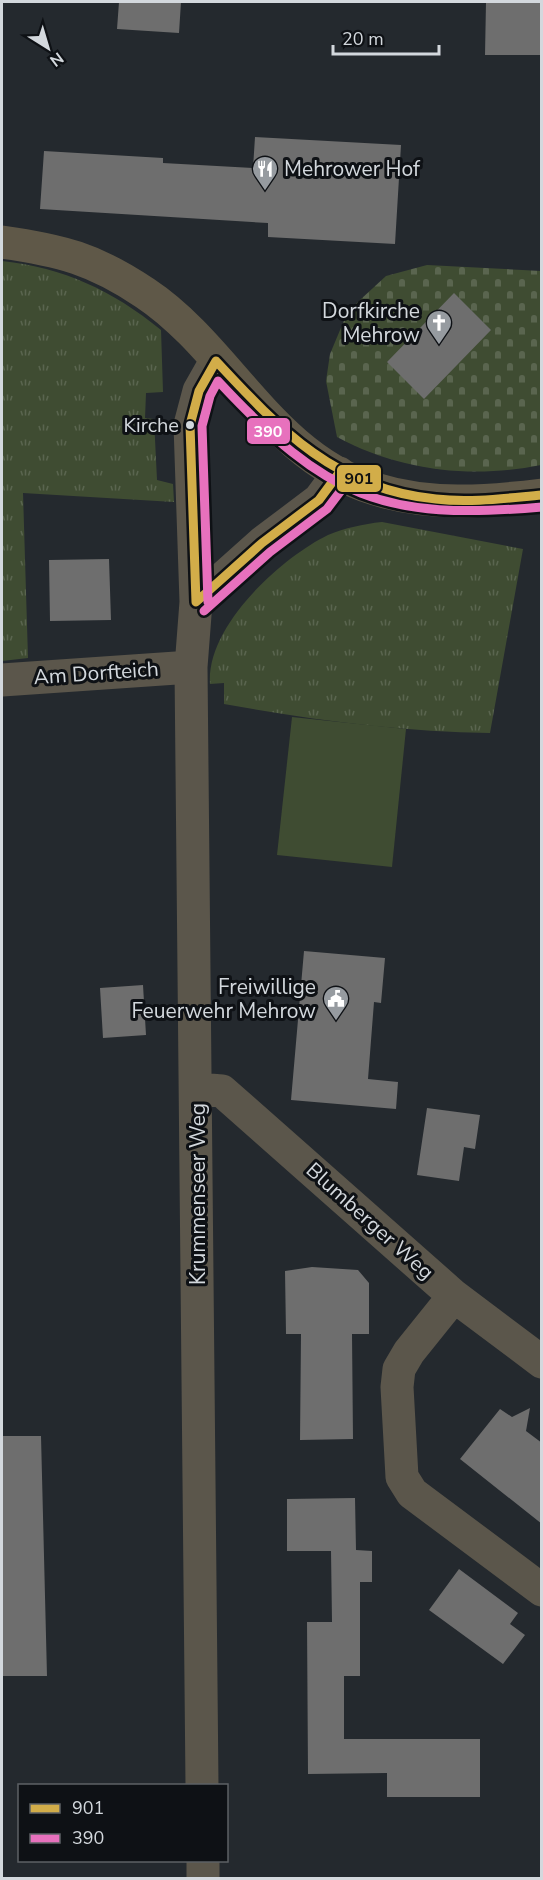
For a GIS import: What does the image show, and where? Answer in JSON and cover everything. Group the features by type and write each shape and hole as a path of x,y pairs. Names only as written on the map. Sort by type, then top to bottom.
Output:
{"main road":[{"path":"2,242 76,255 147,294 179,321 279,429 339,473 373,489 409,498 496,500 542,495"}],"street":[{"name":"Krummenseer Weg","path":"202,1784 197,1089 191,667 196,602 190,425 198,391 216,361"},
{"path":"196,602 262,543 319,500 339,473"},
{"name":"Am Dorfteich","path":"2,680 191,667"},
{"name":"Blumberger Weg","path":"197,1089 222,1091 454,1296 542,1362"},
{"path":"454,1296 409,1352 399,1370 397,1387 402,1477 412,1493 542,1590"},
{"path":"203,1862 203,1878"}],"green space":[{"path":"2,261 46,269 86,283 124,303 161,330 163,392 146,393 145,418 154,419 157,480 173,484 174,502 23,493 28,658 2,661"},
{"path":"427,265 541,271 541,465 489,471 437,469 386,458 337,437 326,381 330,354 348,311 386,276"},
{"path":"382,522 523,549 490,733 357,724 224,704 224,683 210,684 212,662 220,639 233,617 250,596 289,560 328,535 341,530"},
{"path":"292,717 406,729 392,867 277,855"}],"building":[{"path":"119,2 181,2 179,33 117,29"},
{"path":"486,2 542,2 542,55 485,55"},
{"path":"255,137 401,145 395,244 268,237 268,223 40,209 44,151 163,158 163,163 253,168"},
{"name":"Dorfkirche Mehrow","path":"454,293 491,330 424,399 387,362"},
{"path":"109,559 111,620 50,621 49,560"},
{"path":"304,951 385,958 381,1003 374,1002 368,1079 398,1082 396,1109 291,1100"},
{"path":"143,985 146,1035 103,1038 100,988"},
{"path":"427,1108 480,1115 475,1149 464,1147 459,1181 417,1175"},
{"path":"312,1267 358,1270 369,1283 369,1334 352,1334 353,1439 300,1440 301,1334 286,1334 285,1271"},
{"path":"530,1408 526,1431 542,1443 542,1524 460,1459 500,1409 512,1417"},
{"path":"2,1436 41,1436 47,1676 2,1676"},
{"path":"355,1498 356,1550 372,1551 372,1582 360,1582 360,1676 344,1676 344,1739 480,1739 480,1797 387,1797 387,1773 308,1774 307,1622 332,1622 331,1551 287,1551 287,1499"},
{"path":"459,1569 518,1613 510,1624 525,1635 503,1664 429,1610"}],"transit line":[{"name":"901","path":"216,361 288,433 340,470 369,483 401,493 449,500 489,500 542,495"},
{"name":"901","path":"196,602 190,425 199,391 216,361"},
{"name":"390","path":"208,602 202,426 210,396 218,381 257,421 292,452 326,476 361,493 398,504 439,510 542,507"},
{"name":"901","path":"196,602 262,543 319,500 339,473"},
{"name":"390","path":"204,611 270,552 327,509 349,480"}],"place":[{"name":"Mehrower Hof","path":"265,192"},
{"name":"Dorfkirche Mehrow","path":"439,346"},
{"name":"Kirche","path":"190,425"},
{"name":"Freiwillige Feuerwehr Mehrow","path":"336,1022"}]}
